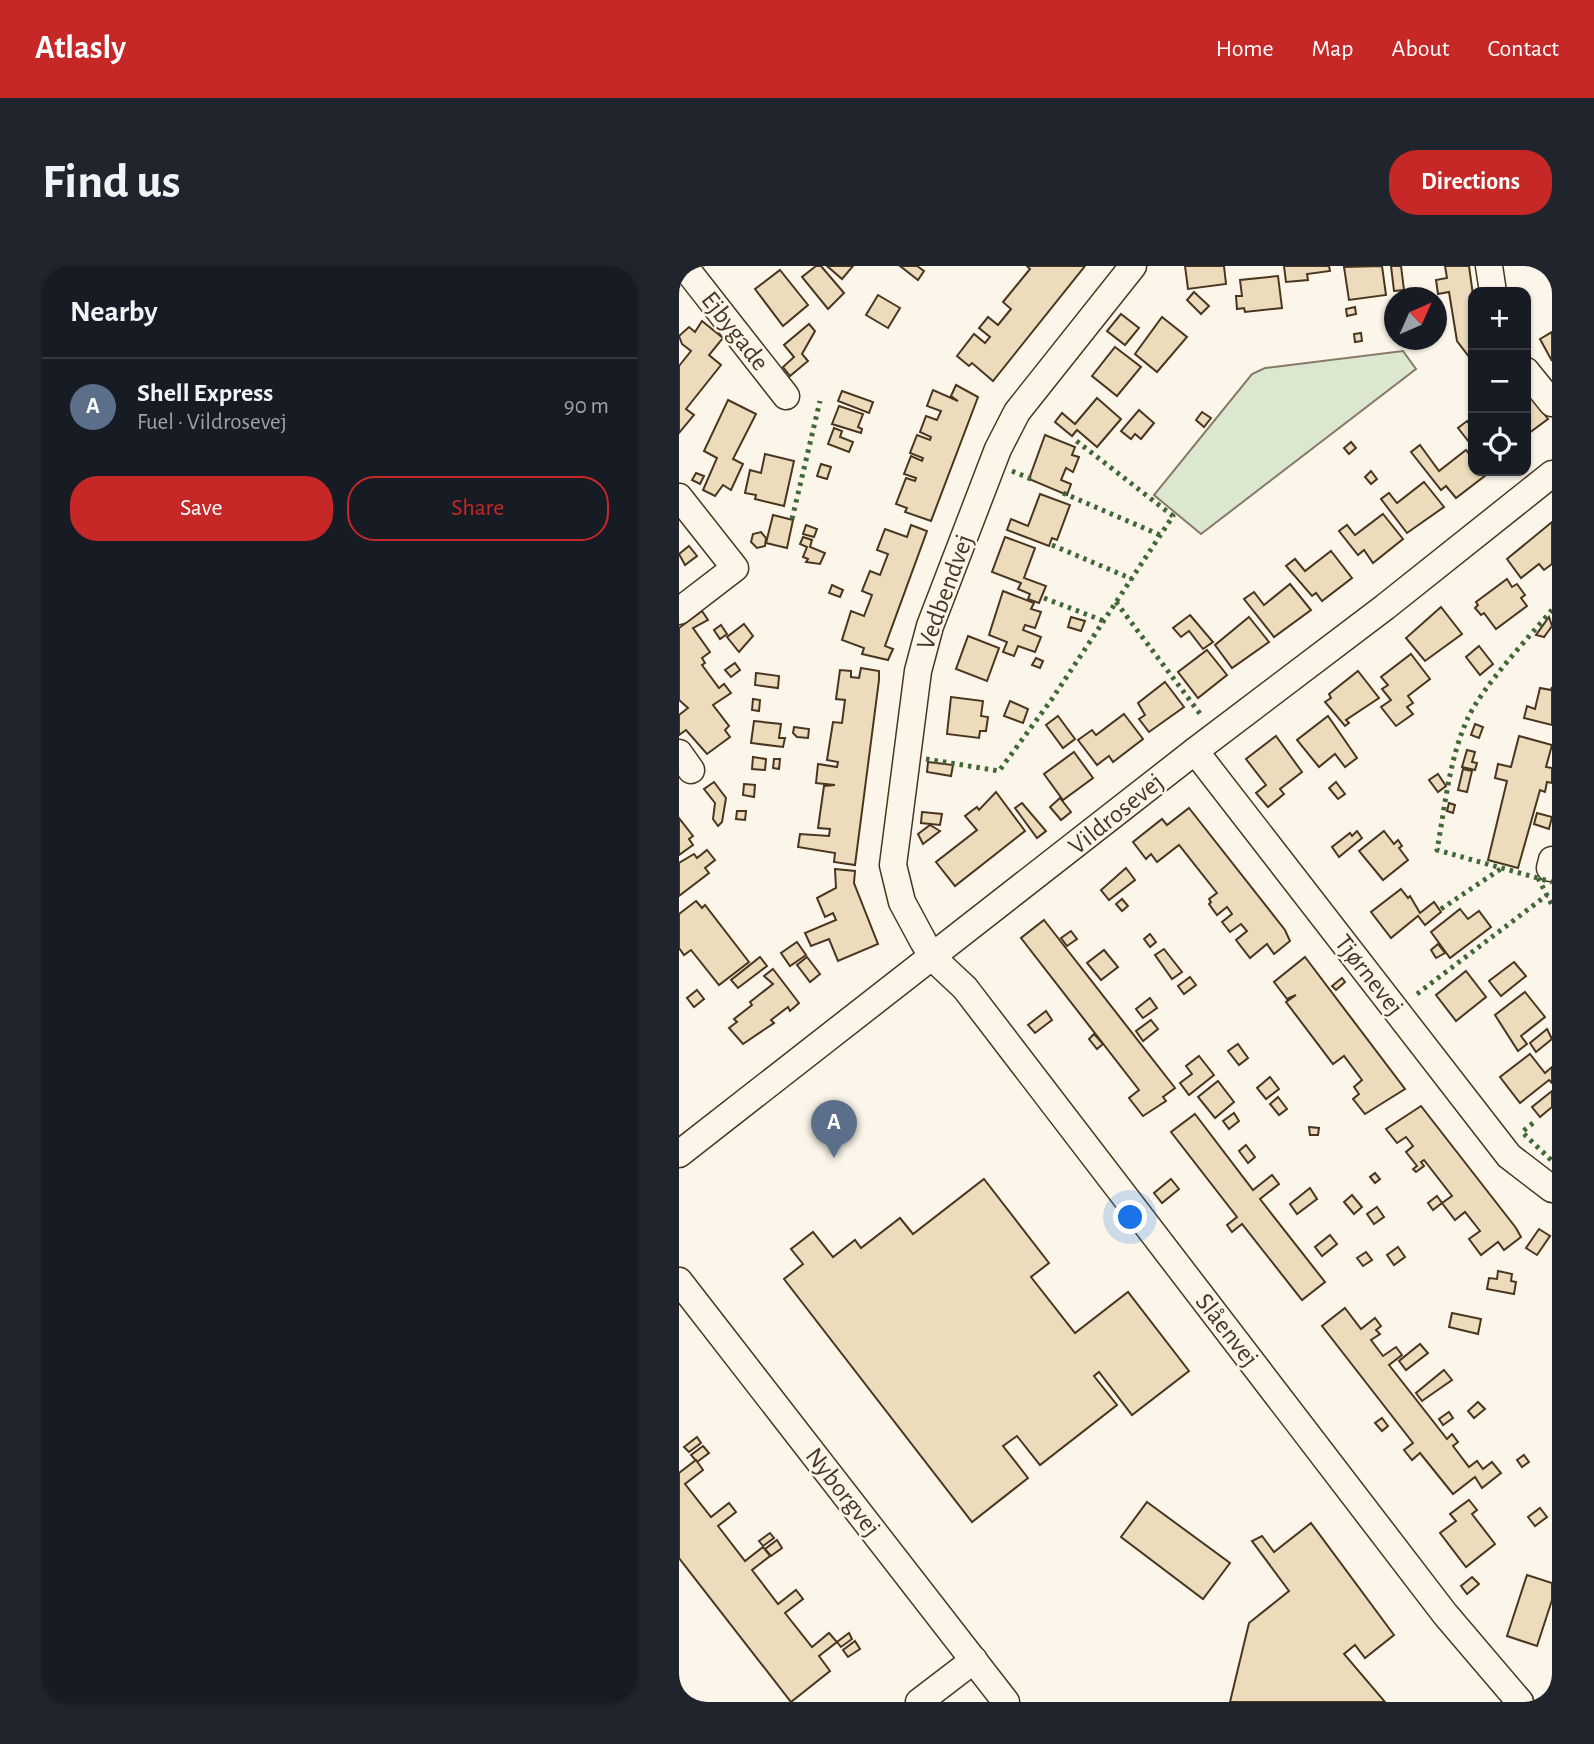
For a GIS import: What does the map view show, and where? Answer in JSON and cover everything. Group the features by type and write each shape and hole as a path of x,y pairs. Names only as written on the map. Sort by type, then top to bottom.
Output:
{"street":[{"name":"Ejbygade","path":"684,266 786,397"},
{"name":"Vedbendvej","path":"933,958 902,902 894,864 918,671 930,625 998,450 1017,412 1133,266"},
{"path":"1489,266 1492,287"},
{"path":"1531,376 1552,403"},
{"name":"Vildrosevej","path":"679,1154 1195,751 1385,607 1552,474"},
{"path":"679,497 735,568 679,611"},
{"name":"Tjørnevej","path":"1195,751 1509,1156 1552,1189"},
{"name":"Slåenvej","path":"933,958 965,988 1445,1615 1520,1702"},
{"name":"Nyborgvej","path":"682,1291 1006,1702"},
{"path":"919,1702 974,1660"}],"green space":[{"path":"1403,351 1416,369 1201,534 1154,495 1252,374 1265,368"}],"building":[{"path":"816,266 821,266 844,293 828,309 802,277"},
{"path":"827,266 853,266 842,279"},
{"path":"900,266 917,266 924,271 918,280"},
{"path":"1027,266 1085,266 993,381 972,363 969,366 957,356 974,334 985,343 990,337 979,328 988,317 998,325 1011,309 1003,302 1030,269"},
{"path":"1185,266 1224,266 1226,284 1188,289"},
{"path":"1284,266 1329,266 1330,271 1307,274 1308,280 1286,282"},
{"path":"1382,266 1384,295 1349,300 1344,267"},
{"path":"1391,266 1401,266 1404,287 1394,287"},
{"path":"1445,266 1469,266 1472,287 1468,287 1468,355 1457,341 1447,287 1437,287 1436,280 1447,278"},
{"path":"780,270 808,305 783,326 755,289"},
{"path":"1278,276 1282,308 1245,312 1244,308 1237,309 1236,296 1242,296 1240,280"},
{"path":"1194,292 1209,306 1201,314 1187,300"},
{"path":"878,295 900,308 888,328 866,315"},
{"path":"1355,307 1356,314 1347,316 1346,309"},
{"path":"1121,314 1139,328 1125,345 1107,331"},
{"path":"1162,317 1187,337 1157,372 1135,354"},
{"path":"702,321 723,338 709,355 721,365 686,409 694,415 679,433 679,366 691,351 682,344 679,336 689,327 695,332"},
{"path":"809,324 815,331 802,354 808,361 790,376 783,367 794,357 784,345"},
{"path":"1552,332 1552,361 1540,339"},
{"path":"1361,333 1362,341 1355,342 1354,334"},
{"path":"1115,347 1141,367 1117,396 1092,376"},
{"path":"956,385 978,397 931,521 905,512 907,508 896,504 906,478 915,481 916,478 904,474 911,456 922,461 923,458 910,453 917,435 930,440 931,437 920,432 926,416 937,420 941,411 927,406 933,390 958,401 951,396"},
{"path":"842,391 873,402 869,413 838,401"},
{"path":"1531,397 1548,419 1531,432"},
{"path":"1097,398 1121,419 1097,447 1077,430 1072,436 1055,422 1062,413 1075,424"},
{"path":"728,400 756,414 733,459 743,464 731,490 723,485 715,496 703,490 717,458 704,451"},
{"path":"839,406 863,414 858,427 862,429 861,433 832,424"},
{"path":"1139,410 1154,423 1141,439 1135,434 1131,439 1121,431"},
{"path":"1202,412 1211,418 1204,427 1196,420"},
{"path":"1468,422 1468,441 1458,428"},
{"path":"834,428 842,431 840,437 853,442 849,452 828,444"},
{"path":"1045,435 1075,447 1072,455 1079,457 1073,472 1066,468 1061,480 1071,484 1067,495 1029,479"},
{"path":"1351,442 1356,448 1349,454 1344,448"},
{"path":"1420,445 1439,471 1466,450 1468,476 1485,476 1456,498 1446,486 1441,490 1411,452"},
{"path":"765,454 794,461 784,506 755,499 756,495 745,493 750,470 761,473"},
{"path":"821,464 831,467 827,479 817,476"},
{"path":"1371,471 1377,479 1371,484 1365,477"},
{"path":"696,473 704,476 700,484 692,480"},
{"path":"1424,482 1444,507 1407,533 1381,499 1389,493 1397,503"},
{"path":"1040,494 1070,505 1057,540 1052,538 1049,546 1007,530 1011,519 1028,526"},
{"path":"1383,514 1403,539 1373,563 1364,550 1358,555 1339,531 1347,525 1355,535"},
{"path":"773,515 793,520 787,548 766,543"},
{"path":"1552,522 1552,564 1544,570 1539,564 1521,578 1507,559"},
{"path":"806,525 817,529 814,537 803,534"},
{"path":"911,525 927,531 885,646 893,649 888,660 862,654 864,648 842,640 851,611 864,616 872,595 862,591 870,571 880,575 888,554 877,550 885,529 907,537"},
{"path":"761,532 766,538 765,546 757,548 751,542 753,534"},
{"path":"803,537 812,540 810,547 825,553 820,564 806,562 808,559 803,557 807,547 800,544"},
{"path":"1005,537 1035,548 1024,578 1046,586 1039,603 1028,599 1030,594 1018,589 1021,583 992,572"},
{"path":"689,546 697,556 685,565 679,554"},
{"path":"1331,551 1352,578 1322,601 1316,593 1312,596 1286,566 1295,559 1305,571"},
{"path":"1507,579 1512,587 1517,584 1525,595 1521,598 1527,606 1496,629 1484,613 1481,615 1475,608 1478,605 1476,602"},
{"path":"1290,584 1311,610 1274,637 1244,599 1254,592 1264,605"},
{"path":"832,585 843,590 840,597 829,593"},
{"path":"1003,591 1034,603 1031,609 1041,612 1035,628 1025,625 1023,630 1041,637 1035,652 1018,646 1014,656 1003,652 1007,642 989,635"},
{"path":"1441,607 1462,634 1425,661 1406,638"},
{"path":"702,611 708,620 693,628 710,652 702,658 705,663 702,665 719,688 724,684 731,693 713,705 729,726 725,730 730,737 707,754 686,730 679,735 679,715 688,708 679,700 679,628"},
{"path":"1190,615 1213,642 1203,649 1189,631 1181,637 1173,628"},
{"path":"1071,617 1085,621 1081,631 1068,627"},
{"path":"1249,617 1269,642 1232,668 1215,645"},
{"path":"1549,617 1552,626 1544,637 1536,635"},
{"path":"744,624 753,636 739,652 727,637"},
{"path":"721,625 727,634 720,639 714,630"},
{"path":"968,636 999,648 987,681 956,669"},
{"path":"1479,646 1493,664 1480,675 1466,657"},
{"path":"1207,650 1227,675 1198,698 1178,672"},
{"path":"1411,654 1430,679 1408,696 1413,703 1407,707 1413,714 1396,726 1381,707 1391,700 1382,689 1388,685 1381,677"},
{"path":"1036,658 1043,661 1040,668 1032,665"},
{"path":"735,663 740,670 731,677 725,670"},
{"path":"861,668 879,671 879,680 855,865 834,862 835,853 798,847 800,834 829,836 830,829 818,828 824,786 835,785 816,783 818,764 837,767 838,762 827,760 833,722 842,723 845,700 836,699 840,670 851,671 851,677 859,678"},
{"path":"1358,671 1379,698 1346,720 1349,723 1345,726 1325,702 1331,698 1329,694"},
{"path":"756,673 779,676 778,688 755,685"},
{"path":"1165,682 1184,707 1149,732 1139,719 1145,715 1138,703"},
{"path":"1552,687 1552,725 1524,718 1527,706 1535,709 1540,688 1551,690"},
{"path":"951,697 983,701 981,716 988,717 986,731 980,731 979,738 947,734"},
{"path":"753,699 760,700 759,711 752,710"},
{"path":"1010,701 1028,709 1023,723 1004,716"},
{"path":"1124,714 1143,739 1113,762 1109,756 1097,765 1078,740 1092,730 1096,735"},
{"path":"1058,716 1075,739 1063,748 1046,725"},
{"path":"1328,716 1357,758 1345,767 1335,754 1319,767 1297,740"},
{"path":"754,721 781,724 779,738 785,738 783,747 751,743"},
{"path":"1475,724 1483,727 1479,738 1471,735"},
{"path":"794,727 809,729 808,738 797,737 793,733"},
{"path":"1276,736 1302,772 1280,789 1284,794 1268,807 1256,793 1266,785 1246,759"},
{"path":"1519,736 1552,745 1546,767 1552,768 1552,783 1547,782 1545,792 1540,790 1518,868 1488,860 1507,781 1495,778 1498,764 1511,767"},
{"path":"1467,750 1475,752 1472,762 1477,763 1475,770 1462,767"},
{"path":"1074,752 1093,778 1063,800 1044,774"},
{"path":"753,757 766,759 765,770 752,769"},
{"path":"774,759 780,759 779,769 773,768"},
{"path":"928,762 953,765 951,776 927,772"},
{"path":"1463,769 1472,771 1467,792 1458,790"},
{"path":"1438,774 1446,786 1438,792 1429,780"},
{"path":"714,782 726,798 722,822 718,826 713,819 715,803 704,789"},
{"path":"1336,782 1345,794 1338,799 1329,788"},
{"path":"744,784 755,785 754,797 743,795"},
{"path":"996,792 1025,831 955,886 936,862 977,830 965,816 977,807 979,810"},
{"path":"1060,798 1071,812 1061,820 1050,807"},
{"path":"1022,803 1046,831 1037,838 1015,808"},
{"path":"1449,803 1455,805 1453,813 1447,811"},
{"path":"1189,808 1285,930 1290,941 1274,954 1267,944 1250,958 1236,940 1247,931 1241,924 1230,932 1222,922 1232,914 1227,907 1217,915 1209,904 1209,899 1217,893 1179,845 1157,862 1151,854 1146,859 1133,842 1162,819 1167,825"},
{"path":"737,811 746,811 745,820 736,819"},
{"path":"922,812 942,814 940,825 921,823"},
{"path":"1537,813 1552,817 1549,829 1534,824"},
{"path":"679,818 693,836 689,839 693,845 679,855"},
{"path":"930,825 940,831 923,844 918,834"},
{"path":"1357,831 1362,838 1339,857 1332,847"},
{"path":"1384,831 1394,844 1398,840 1402,846 1399,848 1408,860 1383,880 1359,851"},
{"path":"707,850 715,860 705,868 709,873 679,896 679,863 694,854 697,858"},
{"path":"1126,868 1135,880 1109,900 1101,890"},
{"path":"835,869 855,871 854,883 878,944 838,961 829,939 811,946 805,933 836,920 833,913 825,917 817,898 836,888"},
{"path":"1401,889 1408,898 1410,896 1420,913 1434,902 1441,912 1425,925 1418,916 1391,938 1371,912"},
{"path":"1122,899 1128,906 1122,911 1116,904"},
{"path":"696,901 702,908 705,905 749,962 719,985 691,950 684,955 679,948 679,914"},
{"path":"1460,909 1468,919 1479,911 1491,927 1450,958 1431,932"},
{"path":"1044,920 1175,1088 1163,1097 1166,1101 1143,1116 1129,1098 1139,1090 1021,938"},
{"path":"1071,931 1077,939 1067,946 1061,938"},
{"path":"1150,934 1156,942 1150,947 1144,939"},
{"path":"797,942 806,955 790,966 781,953"},
{"path":"1438,944 1445,953 1436,958 1431,950"},
{"path":"1164,949 1182,972 1172,979 1155,955"},
{"path":"1104,950 1118,967 1101,980 1087,963"},
{"path":"760,957 767,966 738,988 731,980"},
{"path":"807,957 820,974 810,982 797,965"},
{"path":"1305,957 1405,1089 1365,1114 1353,1099 1359,1094 1354,1087 1362,1080 1344,1056 1333,1064 1286,1002 1296,995 1287,999 1274,982"},
{"path":"1514,962 1526,976 1501,996 1489,981"},
{"path":"773,969 799,1003 790,1011 788,1007 771,1020 774,1023 743,1044 729,1028 737,1022 734,1019 752,1005 750,1002 773,984 764,976"},
{"path":"1466,971 1486,997 1456,1021 1436,995"},
{"path":"1190,977 1196,985 1184,994 1178,986"},
{"path":"1342,978 1345,982 1336,990 1332,986"},
{"path":"697,990 704,999 694,1007 687,998"},
{"path":"1525,992 1545,1017 1521,1036 1527,1044 1518,1051 1495,1015"},
{"path":"1150,998 1157,1008 1143,1018 1136,1009"},
{"path":"1046,1011 1052,1020 1035,1033 1028,1025"},
{"path":"1151,1020 1158,1029 1143,1041 1136,1031"},
{"path":"1547,1029 1552,1039 1536,1052 1530,1043"},
{"path":"1094,1034 1103,1044 1097,1049 1089,1039"},
{"path":"1238,1044 1248,1058 1239,1065 1228,1051"},
{"path":"1530,1054 1545,1073 1552,1067 1552,1083 1549,1080 1520,1103 1500,1077"},
{"path":"1199,1056 1214,1075 1189,1095 1180,1083 1192,1074 1186,1066"},
{"path":"1270,1077 1279,1089 1266,1099 1257,1088"},
{"path":"1218,1081 1234,1102 1215,1118 1198,1097"},
{"path":"1552,1091 1552,1107 1540,1117 1532,1107"},
{"path":"1278,1097 1287,1109 1279,1115 1270,1104"},
{"path":"1421,1106 1516,1228 1521,1237 1504,1250 1498,1242 1481,1255 1469,1239 1480,1231 1465,1212 1455,1220 1442,1203 1452,1196 1424,1160 1421,1162 1424,1166 1416,1172 1413,1169 1417,1166 1406,1152 1413,1146 1406,1137 1397,1143 1386,1129"},
{"path":"1234,1113 1239,1121 1229,1129 1223,1121"},
{"path":"1195,1114 1253,1190 1272,1175 1279,1184 1260,1199 1325,1282 1302,1300 1242,1224 1232,1232 1227,1225 1237,1217 1171,1132"},
{"path":"1309,1127 1319,1128 1318,1135 1310,1135"},
{"path":"1246,1145 1255,1157 1248,1163 1239,1151"},
{"path":"1375,1173 1380,1179 1375,1183 1370,1177"},
{"path":"984,1179 1049,1263 1031,1277 1075,1333 1128,1292 1189,1371 1132,1415 1099,1372 1094,1376 1117,1405 1040,1465 1017,1436 1003,1446 1028,1478 972,1522 784,1279 803,1264 791,1249 813,1232 833,1257 855,1240 861,1248 900,1218 913,1234"},
{"path":"1171,1179 1179,1189 1162,1203 1154,1193"},
{"path":"1310,1188 1317,1199 1297,1214 1290,1204"},
{"path":"1352,1195 1362,1207 1354,1214 1344,1202"},
{"path":"1437,1196 1442,1203 1433,1210 1428,1203"},
{"path":"1377,1207 1384,1217 1374,1224 1367,1214"},
{"path":"1539,1229 1550,1236 1537,1255 1526,1248"},
{"path":"1330,1235 1337,1244 1322,1256 1315,1247"},
{"path":"1398,1247 1405,1257 1394,1265 1387,1255"},
{"path":"1366,1252 1372,1260 1363,1266 1357,1258"},
{"path":"1498,1271 1512,1274 1511,1281 1516,1282 1514,1294 1487,1289 1489,1278 1497,1279"},
{"path":"1345,1308 1361,1329 1375,1318 1381,1326 1376,1330 1380,1334 1371,1340 1383,1356 1396,1347 1402,1355 1389,1365 1447,1439 1452,1434 1458,1442 1453,1446 1469,1467 1477,1461 1483,1469 1492,1462 1501,1473 1482,1488 1475,1477 1453,1494 1420,1453 1412,1460 1404,1450 1413,1443 1322,1326"},
{"path":"1452,1313 1481,1319 1478,1334 1449,1327"},
{"path":"1420,1344 1428,1353 1406,1370 1399,1361"},
{"path":"1444,1370 1452,1380 1422,1401 1416,1393"},
{"path":"1478,1402 1485,1409 1474,1418 1468,1411"},
{"path":"1449,1412 1453,1418 1443,1425 1439,1419"},
{"path":"1382,1418 1388,1426 1382,1431 1375,1423"},
{"path":"697,1437 701,1443 689,1452 684,1447"},
{"path":"703,1446 709,1453 697,1462 691,1455"},
{"path":"1524,1455 1529,1462 1522,1467 1517,1460"},
{"path":"696,1460 703,1470 685,1484 711,1517 729,1503 736,1512 718,1526 745,1561 763,1547 770,1556 752,1570 778,1604 796,1590 803,1599 785,1613 812,1647 829,1633 837,1642 819,1656 830,1671 791,1702 679,1558 679,1473"},
{"path":"1469,1500 1477,1510 1472,1514 1495,1544 1466,1567 1440,1533 1456,1521 1450,1514"},
{"path":"1147,1502 1230,1563 1203,1599 1121,1537"},
{"path":"1540,1508 1547,1517 1535,1526 1528,1517"},
{"path":"1311,1523 1394,1635 1365,1658 1355,1645 1344,1654 1385,1702 1230,1702 1249,1623 1289,1591 1252,1541 1262,1536 1274,1552"},
{"path":"770,1533 774,1538 763,1546 759,1541"},
{"path":"777,1540 782,1548 771,1556 765,1549"},
{"path":"1527,1575 1552,1583 1552,1600 1537,1646 1507,1636"},
{"path":"1472,1577 1479,1584 1467,1594 1461,1586"},
{"path":"849,1633 852,1639 841,1647 837,1642"},
{"path":"855,1641 860,1649 848,1657 843,1650"}],"hedge":[{"path":"792,519 820,401"},
{"path":"926,759 999,771 1052,699 1173,516 1074,439"},
{"path":"1012,471 1031,479"},
{"path":"1063,493 1160,535"},
{"path":"1052,545 1132,579"},
{"path":"1044,598 1104,621"},
{"path":"1116,602 1201,715"},
{"path":"1552,610 1494,679 1467,720 1452,767 1437,850 1552,882"},
{"path":"1441,909 1502,868"},
{"path":"1538,878 1552,905"},
{"path":"1417,994 1547,895"},
{"path":"1533,1123 1522,1132 1552,1161"}],"place":[{"name":"Shell Express","path":"834,1158"}]}
